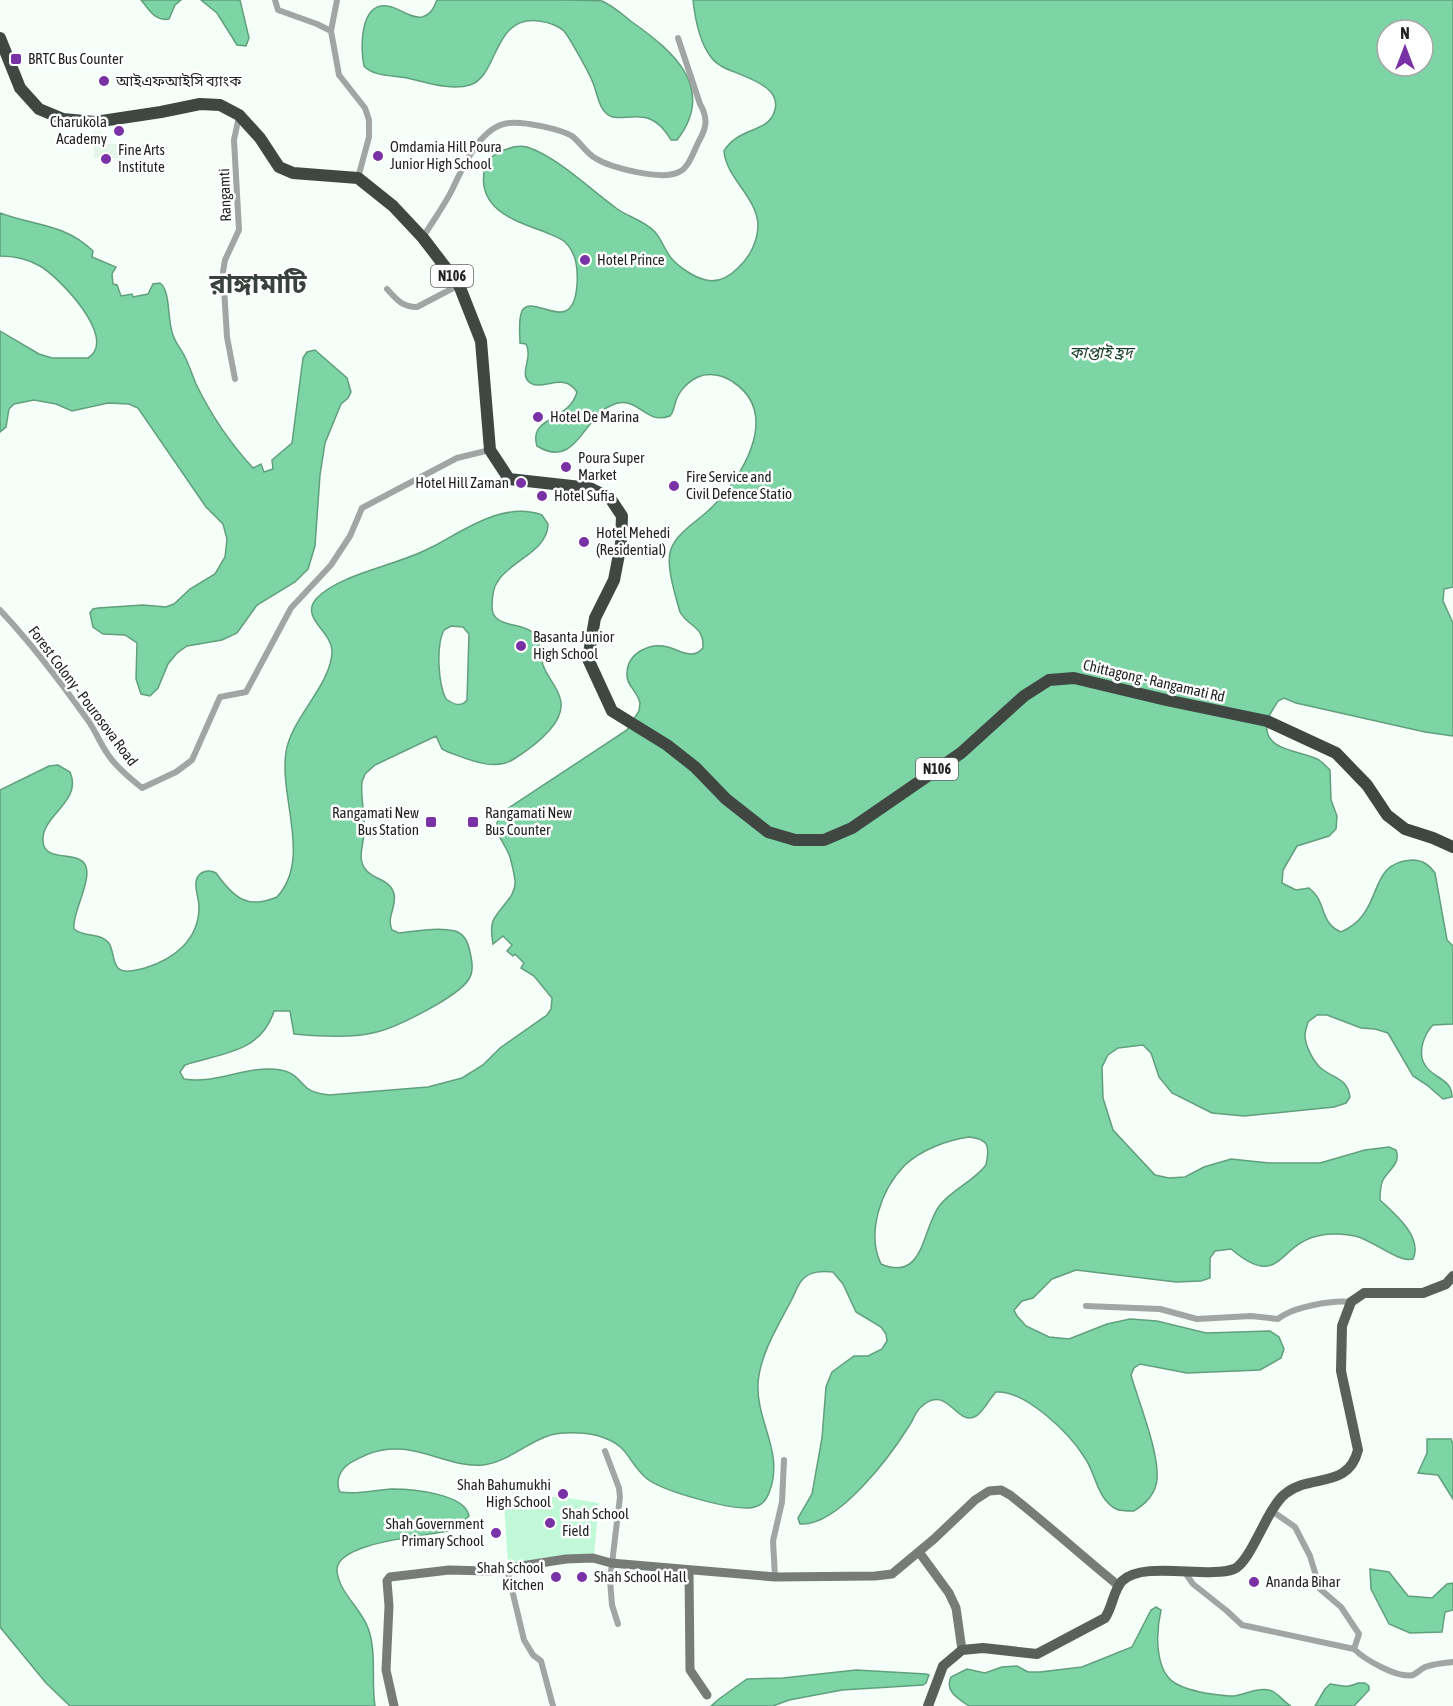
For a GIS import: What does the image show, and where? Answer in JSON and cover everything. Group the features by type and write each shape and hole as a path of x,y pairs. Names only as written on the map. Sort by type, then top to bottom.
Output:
{"highway":[{"path":"0,38 20,88 39,109 63,119 95,122 200,104 220,105 239,115 260,138 279,167 293,173 358,178"},
{"name":"Chittagong - Rangamati Rd","path":"358,178 393,206 423,237 459,285 481,340 490,450 509,479 590,488 610,498 622,516 621,544 614,580 595,618 588,659 612,711 695,767 726,799 768,832 795,840 824,840 852,828 961,753 1033,690 1049,680 1074,678 1267,721 1336,753 1367,785 1387,815 1405,829 1453,847"}],"main road":[{"path":"928,1706 943,1666 962,1650 983,1648 1037,1654 1105,1618 1111,1609 1115,1590 1124,1579 1135,1574 1160,1570 1219,1572 1236,1568 1247,1557 1258,1533 1282,1496 1295,1486 1338,1476 1348,1470 1355,1461 1358,1450 1341,1371 1342,1326 1351,1302 1364,1293 1423,1293 1446,1284 1453,1276"}],"street":[{"path":"275,0 278,10 331,31"},
{"path":"337,0 331,31 339,75 365,108 369,120 369,137 358,178"},
{"path":"423,237 452,190 475,146 494,129 509,122 556,129 573,137 595,158 638,173 658,175 679,172 685,167 707,125 706,113 700,104 678,38"},
{"name":"Rangamti","path":"235,379 227,337 223,272 225,260 238,230 234,140 239,115"},
{"path":"387,289 399,303 417,307 459,285"},
{"name":"Forest Colony - Pourosova Road","path":"0,610 30,642 69,694 93,727 108,755 126,776 142,788 177,772 192,760 220,697 246,692 291,608 331,565 350,536 362,508 457,458 490,450"},
{"path":"1086,1306 1160,1308 1197,1319 1251,1316 1278,1318 1285,1312 1309,1306 1337,1301 1351,1302"},
{"path":"605,1451 619,1488 620,1497 611,1563 610,1593 618,1623"},
{"path":"775,1577 773,1541 782,1502 784,1460"},
{"path":"394,1706 387,1671 389,1606 387,1581 390,1577 450,1570 477,1572 566,1559 593,1558 611,1563 775,1577 892,1574 975,1500 989,1491 1001,1490 1050,1527 1119,1586"},
{"path":"1272,1511 1295,1527 1310,1556 1320,1589 1341,1607 1359,1634 1354,1649"},
{"path":"919,1552 949,1593 956,1608 962,1650"},
{"path":"507,1569 524,1640 533,1655 541,1661 554,1706"},
{"path":"1183,1570 1193,1584 1242,1625 1354,1649 1382,1667 1404,1675 1413,1675 1439,1663 1453,1662"},
{"path":"689,1571 690,1670 707,1695"}],"shaded area":[{"path":"101,131 101,144 124,144 124,158 94,158 94,132"},
{"name":"Shah School Field","path":"559,1497 559,1501 568,1501 568,1498 599,1503 594,1555 508,1563 504,1505 516,1498"}],"water":[{"path":"141,0 181,0 175,5 169,19 160,19"},
{"path":"201,0 240,0 249,38 246,46 237,45 217,13"},
{"path":"437,0 602,1 647,33 675,58 685,72 691,87 693,104 688,121 677,140 671,140 662,127 653,120 644,117 618,118 605,112 588,72 564,31 542,21 524,22 512,27 504,36 479,79 463,87 438,85 378,74 364,66 362,38 371,12 378,7 387,6 422,17 430,13"},
{"name":"কাপ্তাই হ্রদ","path":"693,0 1453,0 1453,587 1444,589 1443,601 1453,623 1453,736 1425,732 1296,703 1284,698 1278,701 1267,722 1267,732 1277,745 1319,760 1330,770 1331,800 1337,816 1336,829 1329,836 1297,846 1283,870 1282,883 1296,890 1309,888 1315,893 1329,923 1341,932 1363,915 1380,880 1391,866 1416,860 1435,873 1447,940 1453,946 1453,1024 1433,1025 1424,1038 1422,1055 1428,1070 1449,1086 1452,1097 1443,1099 1413,1076 1388,1033 1361,1028 1327,1015 1317,1015 1308,1022 1305,1039 1316,1063 1346,1086 1350,1097 1346,1103 1334,1107 1244,1116 1212,1113 1172,1093 1159,1077 1151,1053 1143,1045 1118,1048 1108,1055 1102,1067 1103,1098 1113,1130 1155,1175 1169,1178 1185,1177 1204,1167 1231,1159 1269,1163 1320,1163 1365,1150 1389,1147 1396,1150 1397,1159 1382,1182 1380,1200 1400,1219 1411,1234 1415,1251 1413,1259 1400,1258 1362,1238 1330,1234 1307,1239 1279,1261 1270,1265 1260,1266 1231,1249 1215,1251 1210,1258 1210,1278 1201,1281 1176,1282 1076,1270 1052,1279 1033,1298 1022,1301 1014,1310 1026,1326 1049,1337 1069,1339 1107,1324 1130,1319 1157,1321 1206,1333 1270,1331 1279,1337 1284,1349 1281,1358 1260,1370 1187,1373 1140,1364 1134,1368 1131,1375 1154,1449 1157,1478 1151,1495 1134,1511 1118,1510 1110,1505 1101,1493 1089,1464 1078,1448 1046,1415 1020,1398 1008,1393 996,1392 979,1414 969,1418 945,1402 930,1401 919,1409 901,1439 862,1487 831,1514 815,1522 800,1524 798,1518 812,1494 822,1438 826,1387 832,1372 854,1356 868,1356 882,1349 887,1341 886,1334 881,1327 856,1312 843,1284 833,1272 813,1273 806,1276 798,1286 762,1361 758,1383 759,1398 774,1464 769,1493 764,1502 759,1505 749,1508 726,1506 665,1488 645,1477 622,1448 599,1436 586,1434 551,1435 537,1440 508,1457 483,1465 468,1465 399,1449 368,1454 350,1463 343,1470 338,1482 340,1492 360,1493 392,1489 423,1491 458,1502 469,1516 448,1531 365,1547 350,1553 340,1561 337,1571 339,1579 365,1621 371,1637 375,1706 70,1706 46,1683 0,1627 0,790 49,766 58,765 70,772 71,792 48,823 43,841 48,852 79,859 87,869 74,929 100,937 108,942 116,965 121,970 138,970 166,959 183,947 195,929 199,907 196,882 201,873 212,871 216,873 235,895 257,902 277,897 287,882 292,865 293,847 285,770 286,752 295,726 319,688 331,662 330,643 312,611 312,605 317,598 341,582 419,553 485,519 513,512 542,515 548,524 542,541 498,581 494,590 492,607 493,614 501,622 527,629 535,635 543,665 560,698 559,716 553,725 538,741 506,763 481,763 448,752 442,749 436,736 375,765 365,774 362,782 364,827 362,862 369,873 392,889 395,899 390,921 392,930 399,933 435,929 458,932 466,939 468,945 472,962 471,976 453,994 412,1018 368,1034 336,1036 294,1034 290,1011 274,1011 268,1025 250,1043 226,1054 185,1065 180,1072 184,1079 196,1080 257,1070 281,1070 293,1074 312,1091 329,1095 428,1087 462,1078 483,1065 500,1048 547,1015 551,1009 552,998 534,976 521,968 524,963 515,954 513,956 507,951 512,945 503,936 493,944 491,929 493,921 515,886 510,857 498,834 499,817 504,811 627,730 639,711 640,703 627,678 628,667 635,655 654,646 668,647 691,654 703,648 699,631 680,612 672,581 669,556 678,538 721,498 733,482 751,448 756,429 755,412 748,396 733,382 720,376 702,375 694,379 678,395 670,416 653,417 628,403 620,403 601,412 578,440 561,452 550,452 537,446 538,429 566,409 573,402 577,392 565,383 539,385 528,381 525,373 528,349 526,344 520,343 521,315 527,306 560,312 568,309 574,301 577,285 576,262 569,247 563,241 510,218 492,203 483,181 485,167 493,156 510,148 524,146 538,151 616,208 651,228 672,259 688,272 711,281 731,274 750,254 757,237 758,224 752,205 730,170 724,151 736,139 768,122 776,106 774,97 760,83 721,66 712,58 696,22","holes":["451,626 463,627 469,634 467,700 460,705 446,699 441,684 439,664 441,637 444,630","969,1137 981,1140 986,1145 988,1149 986,1165 940,1205 914,1259 906,1266 895,1268 881,1264 875,1239 878,1212 896,1175 905,1165 935,1146"]},
{"path":"0,213 60,230 82,242 93,251 92,257 116,267 112,274 113,284 117,285 121,296 132,294 133,297 148,294 153,284 160,283 166,293 174,338 186,358 196,384 222,428 253,468 261,464 264,472 273,469 272,460 292,443 303,358 307,352 315,350 347,378 351,392 341,404 325,443 320,475 315,546 308,569 295,582 257,605 237,633 222,640 187,646 177,653 168,664 158,688 150,696 141,694 136,679 137,643 125,635 103,634 93,627 90,613 93,609 98,608 143,605 166,607 174,604 190,589 215,574 225,557 227,539 223,524 206,507 138,408 129,404 108,403 72,411 56,404 34,400 14,404 9,409 6,427 0,432 0,331 39,354 52,358 88,358 96,349 96,337 83,309 49,272 26,260 0,256"},
{"path":"1427,1439 1451,1439 1453,1444 1453,1499 1438,1475 1418,1473 1427,1453"},
{"path":"1370,1569 1389,1572 1408,1596 1432,1598 1447,1584 1453,1583 1453,1610 1445,1612 1442,1632 1410,1633 1389,1624 1371,1589"},
{"path":"1156,1607 1161,1610 1158,1624 1158,1647 1162,1667 1177,1685 1205,1693 1233,1696 1269,1690 1291,1706 969,1706 957,1697 949,1686 951,1677 967,1669 985,1673 1002,1667 1017,1666 1028,1672 1082,1667 1132,1647 1151,1610"},
{"path":"856,1670 929,1675 923,1685 842,1690 789,1700 773,1706 711,1706 747,1679 783,1678"},
{"path":"1365,1683 1369,1686 1369,1690 1354,1706 1315,1706 1330,1684 1347,1686"}],"place":[{"name":"BRTC Bus Counter","path":"16,59"},
{"name":"আইএফআইসি ব্যাংক","path":"104,81"},
{"name":"Charukola Academy","path":"119,131"},
{"name":"Omdamia Hill Poura Junior High School","path":"378,156"},
{"name":"Fine Arts Institute","path":"106,159"},
{"name":"Hotel Prince","path":"585,260"},
{"name":"Hotel De Marina","path":"538,417"},
{"name":"Poura Super Market","path":"566,467"},
{"name":"Hotel Hill Zaman","path":"521,483"},
{"name":"Fire Service and Civil Defence Statio","path":"674,486"},
{"name":"Hotel Sufia","path":"542,496"},
{"name":"Hotel Mehedi (Residential)","path":"584,542"},
{"name":"Basanta Junior High School","path":"521,646"},
{"name":"Rangamati New Bus Station","path":"431,822"},
{"name":"Rangamati New Bus Counter","path":"473,822"},
{"name":"Shah Bahumukhi High School","path":"563,1494"},
{"name":"Shah School Field","path":"550,1523"},
{"name":"Shah Government Primary School","path":"496,1533"},
{"name":"Shah School Kitchen","path":"556,1577"},
{"name":"Shah School Hall","path":"582,1577"},
{"name":"Ananda Bihar","path":"1254,1582"}],"district":[{"name":"রাঙ্গামাটি","path":"258,284"}]}
